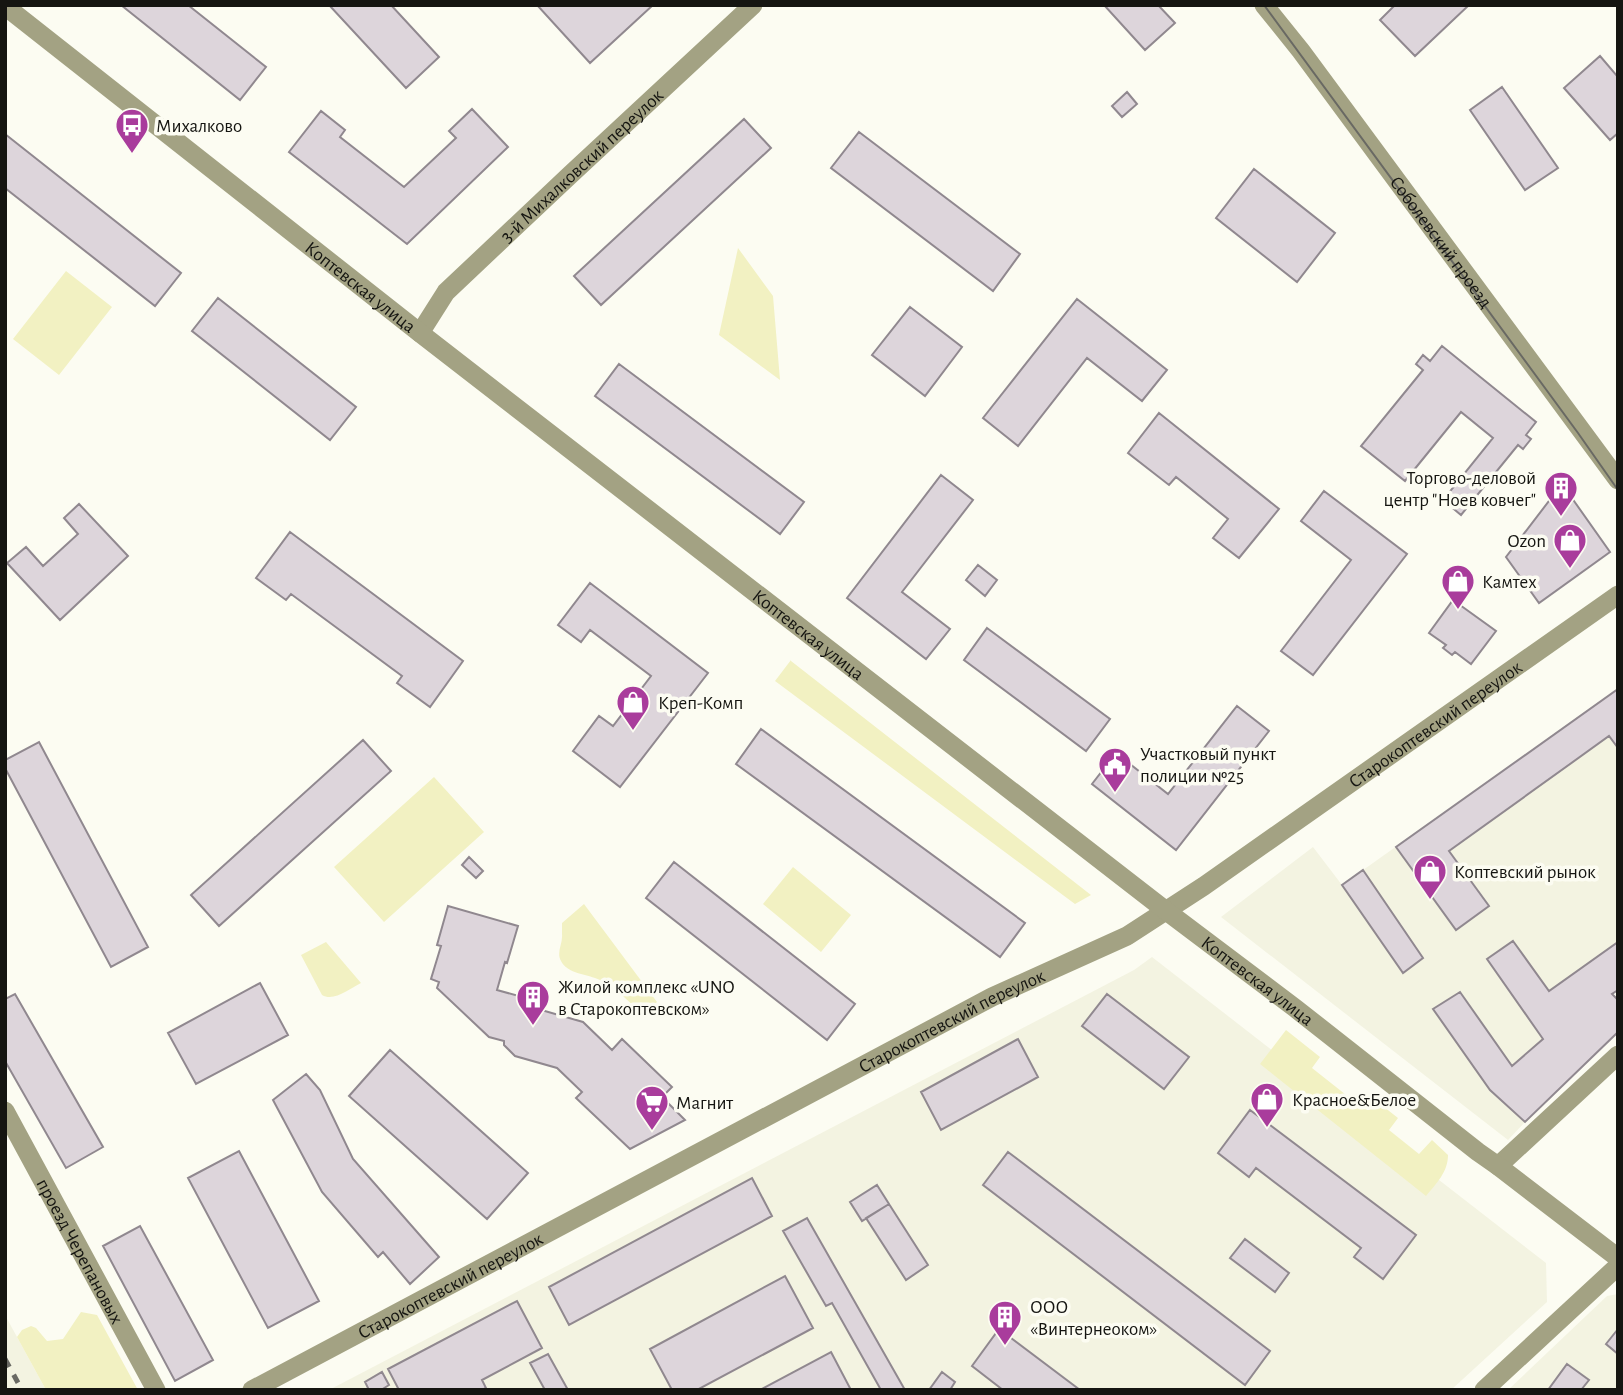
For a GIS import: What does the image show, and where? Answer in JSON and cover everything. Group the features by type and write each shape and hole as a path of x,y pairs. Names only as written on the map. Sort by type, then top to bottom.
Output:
{"street":[{"name":"3-й Михалковский переулок","path":"420,333 446,292 753,5"},
{"name":"Соболевский проезд","path":"1264,5 1301,51 1618,480"},
{"name":"Коптевская улица","path":"5,6 420,333 1618,1258"},
{"name":"Старокоптевский переулок","path":"252,1390 992,998 1126,936 1203,886 1618,595"},
{"path":"1498,1166 1618,1055"},
{"name":"проезд Черепановых","path":"5,1111 156,1390"},
{"path":"1484,1390 1618,1266"}],"shaded area":[{"name":"Коптевский рынок","path":"1618,689 1618,990 1612,994 1525,1122 1508,1140 1221,917 1313,847 1342,885"},
{"path":"1152,957 1546,1263 1547,1302 1451,1390 329,1390 1134,970"},
{"path":"1618,1294 1618,1390 1508,1390 1607,1296"},
{"path":"5,1315 46,1390 5,1390"}],"green space":[{"path":"738,248 773,296 780,380 719,335"},
{"path":"66,271 112,307 59,375 13,339"},
{"path":"791,660 1091,895 1075,904 775,681"},
{"path":"434,777 484,832 384,922 334,867"},
{"path":"793,867 851,915 821,952 763,904"},
{"path":"584,904 657,1002 646,1013 643,1014 605,983 568,969 561,961 559,954 562,923"},
{"path":"326,942 361,983 331,997 322,995 301,955"},
{"path":"1286,1030 1320,1057 1312,1068 1355,1102 1365,1092 1398,1118 1389,1130 1419,1154 1432,1140 1448,1155 1444,1172 1426,1196 1260,1064"},
{"path":"81,1312 97,1315 138,1390 46,1390 17,1337 22,1330 31,1326 47,1341 63,1339"}],"building":[{"path":"121,5 188,5 266,67 240,100"},
{"path":"329,5 391,5 439,57 406,88"},
{"path":"537,5 653,5 590,63"},
{"path":"1104,5 1158,5 1175,23 1145,50"},
{"path":"1395,5 1469,5 1415,56 1380,20"},
{"path":"1600,56 1618,77 1618,133 1610,140 1564,88"},
{"path":"1502,87 1558,168 1525,190 1470,110"},
{"path":"1127,92 1137,104 1122,117 1112,106"},
{"path":"472,109 508,147 407,244 289,152 321,111 345,130 340,137 404,187 456,138 449,131"},
{"path":"744,119 771,148 601,305 574,276"},
{"path":"859,132 1020,254 993,291 831,168"},
{"path":"5,134 181,273 155,306 5,188"},
{"path":"1254,169 1335,233 1297,282 1216,218"},
{"path":"218,298 356,407 330,440 192,331"},
{"path":"1077,299 1167,370 1142,401 1087,358 1018,446 983,418"},
{"path":"910,307 962,347 925,396 872,355"},
{"path":"1442,346 1536,422 1526,435 1531,439 1523,449 1518,445 1461,515 1443,500 1493,438 1461,412 1405,481 1361,446 1423,370 1416,364 1423,355 1430,361"},
{"path":"619,364 804,502 780,534 595,396"},
{"path":"1159,413 1279,509 1239,558 1213,538 1228,519 1176,477 1169,485 1128,453"},
{"path":"941,475 973,500 902,592 950,629 926,659 847,598"},
{"name":"Торгово-деловой центр \"Ноев ковчег\"","path":"1562,484 1610,552 1539,603 1506,557"},
{"path":"1324,491 1407,554 1313,675 1281,651 1351,560 1301,521"},
{"path":"79,504 128,556 60,620 7,563 26,547 43,566 78,534 64,518"},
{"path":"290,532 463,661 430,707 397,683 402,676 291,594 286,600 256,578"},
{"path":"978,565 997,580 985,596 966,580"},
{"path":"590,583 708,673 620,787 573,751 599,716 613,726 651,676 590,630 581,642 558,625"},
{"path":"1453,600 1496,631 1471,664 1455,652 1452,655 1443,648 1446,645 1429,633"},
{"path":"987,628 1110,719 1086,751 964,660"},
{"path":"1618,689 1618,748 1609,736 1449,851 1489,906 1456,930 1396,847"},
{"path":"1237,706 1269,731 1176,850 1092,784 1116,753 1168,794"},
{"path":"761,729 1025,923 1000,957 736,764"},
{"path":"363,740 391,771 219,926 191,895"},
{"path":"39,742 148,947 111,967 5,768 5,760"},
{"path":"469,857 483,871 476,878 462,865"},
{"path":"674,862 855,1004 827,1040 646,898"},
{"path":"1363,870 1423,958 1403,973 1342,885"},
{"name":"Жилой комплекс «UNO в Старокоптевском»","path":"448,906 518,926 497,990 533,1000 531,1007 583,1022 612,1050 622,1039 672,1087 662,1097 685,1120 630,1149 576,1098 582,1092 557,1068 515,1056 504,1045 504,1041 489,1037 437,988 439,982 431,979 441,946 437,945"},
{"path":"1513,941 1549,991 1618,942 1618,990 1612,994 1618,1000 1618,1032 1525,1122 1490,1090 1433,1009 1460,992 1512,1066 1543,1039 1487,959"},
{"path":"260,983 288,1035 196,1084 168,1033"},
{"path":"15,994 103,1147 66,1168 5,1061 5,999"},
{"path":"1107,994 1189,1057 1164,1089 1082,1026"},
{"path":"1018,1039 1038,1077 941,1130 921,1092"},
{"path":"390,1050 528,1173 487,1219 349,1096"},
{"path":"306,1074 320,1090 353,1159 439,1257 410,1284 383,1252 378,1257 322,1192 273,1100"},
{"path":"1250,1110 1416,1235 1383,1279 1354,1257 1361,1248 1256,1168 1249,1177 1218,1153"},
{"path":"239,1151 319,1301 268,1328 188,1178"},
{"path":"1008,1152 1270,1351 1245,1385 983,1185"},
{"path":"752,1178 772,1216 569,1325 549,1287"},
{"path":"877,1185 889,1204 862,1221 850,1202"},
{"path":"889,1204 928,1265 906,1280 866,1218"},
{"path":"807,1218 905,1390 881,1390 832,1303 826,1306 783,1231"},
{"path":"140,1226 213,1360 175,1381 103,1246"},
{"path":"1245,1239 1289,1273 1275,1292 1230,1258"},
{"path":"785,1276 813,1328 697,1390 672,1390 650,1349"},
{"path":"517,1301 542,1348 482,1380 486,1388 482,1390 399,1390 388,1369"},
{"name":"ООО «Винтернеоком»","path":"999,1329 1080,1390 1003,1390 972,1366"},
{"path":"1618,1329 1618,1354 1606,1344"},
{"path":"831,1352 851,1390 760,1390"},
{"path":"548,1354 568,1390 545,1390 530,1363"},
{"path":"1567,1364 1589,1380 1581,1390 1548,1390"},
{"path":"382,1372 389,1385 381,1390 369,1390 365,1382"},
{"path":"942,1372 955,1382 950,1390 929,1390"}],"tram line":[{"path":"1264,5 1618,490"}],"railway":[{"path":"5,1359 22,1390"}],"place":[{"name":"Михалково","path":"132,155"},
{"name":"Торгово-деловой центр \"Ноев ковчег\"","path":"1561,518"},
{"name":"Ozon","path":"1570,570"},
{"name":"Камтех","path":"1458,611"},
{"name":"Креп-Комп","path":"633,732"},
{"name":"Участковый пункт полиции №25","path":"1115,794"},
{"name":"Коптевский рынок","path":"1430,901"},
{"name":"Жилой комплекс «UNO в Старокоптевском»","path":"533,1027"},
{"name":"Красное&Белое","path":"1267,1129"},
{"name":"Магнит","path":"652,1132"},
{"name":"ООО «Винтернеоком»","path":"1005,1347"}]}
